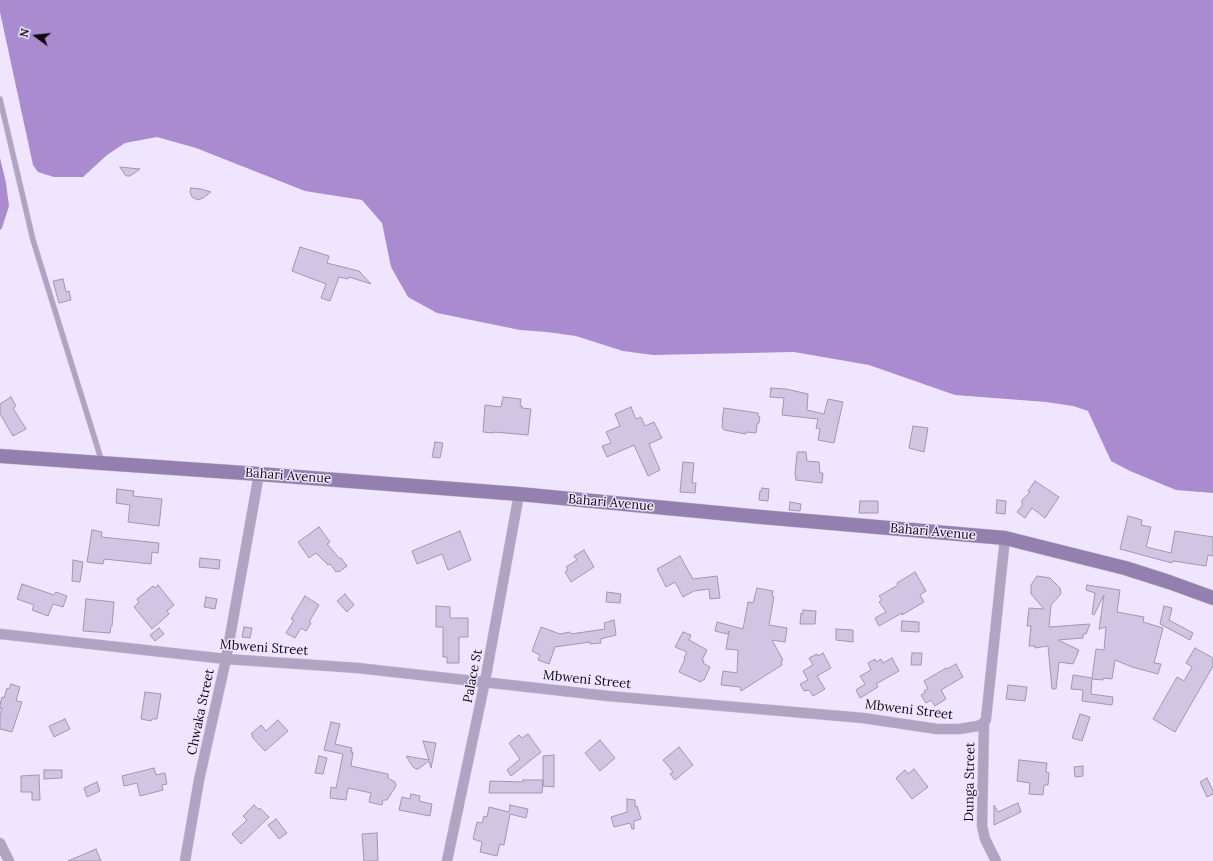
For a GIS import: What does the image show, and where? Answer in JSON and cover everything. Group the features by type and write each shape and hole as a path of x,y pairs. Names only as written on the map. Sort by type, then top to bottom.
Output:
{"street":[{"name":"Bahari Avenue","path":"0,456 519,494 1005,538 1125,568 1213,598"},
{"name":"Chwaka Street","path":"185,861 200,780 226,659 259,474"},
{"name":"Palace St","path":"447,861 485,681 519,494"},
{"path":"984,723 987,714 1005,538"},
{"name":"Mbweni Street","path":"0,634 226,659 358,668 485,681 608,696 863,718 937,729 972,728 984,723"},
{"name":"Dunga Street","path":"984,723 982,826 985,839 996,861"},
{"path":"0,843 9,861"}],"lane":[{"path":"0,99 33,240 102,463"}],"shaded area":[{"path":"0,0 1213,0 1213,493 1176,490 1130,471 1111,461 1088,411 1073,406 1046,402 955,395 869,365 794,352 653,355 623,351 576,336 520,330 437,313 408,297 391,267 382,223 362,200 305,191 196,148 157,137 125,143 107,155 83,177 54,177 38,172 33,165 0,12"},
{"path":"0,158 6,183 9,206 0,230"}],"building":[{"path":"120,167 140,169 130,176 127,176"},
{"path":"191,188 211,192 198,200 192,197 190,192"},
{"path":"300,247 329,256 327,263 359,271 371,284 349,277 348,279 339,277 330,301 321,298 326,284 292,271"},
{"path":"63,279 66,292 69,291 71,300 59,303 53,281"},
{"path":"771,388 786,389 808,394 807,410 824,414 828,399 843,402 834,443 818,440 820,429 816,428 818,419 782,415 784,398 770,397"},
{"path":"11,397 16,406 13,408 26,429 13,436 0,414 0,404"},
{"path":"503,397 521,399 520,406 522,406 522,408 531,409 528,435 483,432 485,405 501,407"},
{"path":"631,407 636,419 641,417 645,426 654,422 662,438 649,444 660,470 648,476 634,445 607,457 602,446 611,443 606,432 620,426 615,414"},
{"path":"724,408 758,413 758,416 760,417 759,423 757,424 756,433 746,432 746,434 724,430 722,427 722,421"},
{"path":"913,426 928,428 924,452 909,448"},
{"path":"435,442 443,443 440,458 432,457"},
{"path":"798,452 806,452 807,461 819,462 820,473 823,473 822,483 796,480 795,473"},
{"path":"683,462 694,463 692,483 696,483 695,493 680,492"},
{"path":"1035,481 1059,497 1045,518 1032,508 1025,518 1017,512 1022,506 1022,500 1030,492 1028,491"},
{"path":"762,488 769,489 768,501 759,500 760,491 761,492"},
{"path":"117,489 134,491 133,496 162,499 159,526 128,522 130,505 116,503"},
{"path":"997,500 1006,501 1005,514 996,513"},
{"path":"860,501 878,501 878,513 859,513"},
{"path":"790,502 801,504 800,511 789,510"},
{"path":"1128,516 1142,520 1141,525 1151,527 1146,547 1171,553 1175,531 1213,537 1213,556 1208,555 1206,566 1173,561 1172,563 1120,549"},
{"path":"319,527 330,542 327,544 347,566 339,572 336,572 330,564 328,565 316,553 309,558 298,542"},
{"path":"92,530 102,532 101,537 159,543 158,553 152,552 151,564 104,559 103,564 87,562"},
{"path":"460,531 471,560 448,570 442,554 417,564 412,551"},
{"path":"584,550 594,567 571,582 565,572 568,570 566,567 577,560 574,556"},
{"path":"680,556 693,579 717,576 720,598 710,599 709,589 694,591 683,597 675,582 666,587 657,569"},
{"path":"200,558 220,560 219,569 199,567"},
{"path":"73,560 83,562 80,582 72,581"},
{"path":"915,572 926,591 920,595 924,602 879,626 875,618 886,612 879,602 882,600 879,596 898,585 897,583"},
{"path":"1037,576 1050,578 1060,588 1061,593 1051,605 1049,627 1090,624 1086,634 1083,634 1083,638 1058,640 1079,650 1073,664 1059,662 1056,689 1052,689 1048,646 1035,648 1035,646 1029,646 1031,626 1027,626 1029,608 1044,609 1031,594 1031,585"},
{"path":"22,584 54,595 56,592 67,596 63,607 53,604 48,616 32,610 34,605 17,599"},
{"path":"158,585 174,605 167,611 169,614 152,629 134,607 139,602 137,599 153,586 155,588"},
{"path":"1087,585 1120,590 1117,612 1144,617 1143,622 1163,628 1154,663 1161,664 1158,674 1132,667 1115,660 1112,679 1092,679 1091,694 1113,697 1112,705 1082,701 1083,690 1071,689 1073,675 1092,678 1096,649 1104,650 1106,627 1099,629 1104,595 1094,615 1092,614 1095,593 1086,590"},
{"path":"757,588 773,591 772,596 774,597 769,625 787,628 785,642 772,640 783,660 781,661 782,665 741,691 740,687 721,685 723,671 737,673 738,650 726,649 729,631 727,634 715,631 717,622 743,629 748,602 753,603"},
{"path":"607,592 621,594 620,603 606,602"},
{"path":"345,594 354,605 347,612 337,601"},
{"path":"305,596 319,605 309,622 311,623 306,631 301,628 295,638 286,633 294,620 291,619"},
{"path":"206,597 217,599 215,609 204,607"},
{"path":"86,599 114,602 110,633 83,631"},
{"path":"436,606 450,607 450,618 468,618 468,637 459,637 459,663 447,663 447,657 443,657 443,627 436,627"},
{"path":"1164,606 1172,608 1169,620 1193,633 1190,640 1160,624"},
{"path":"803,610 816,611 815,624 800,624 801,613 803,614"},
{"path":"614,620 616,635 600,639 601,643 590,644 590,642 555,647 549,664 538,660 540,655 532,651 541,627 560,634 570,632 571,634 605,629 604,623"},
{"path":"902,621 919,622 919,632 901,631"},
{"path":"244,627 252,628 250,638 242,637"},
{"path":"159,628 164,634 155,641 150,635"},
{"path":"836,629 853,630 853,642 836,640"},
{"path":"683,632 691,635 689,640 707,650 702,660 704,661 703,663 710,667 704,680 701,682 679,672 687,652 675,647"},
{"path":"1195,648 1213,658 1213,666 1175,732 1153,719 1177,677 1184,681 1192,667 1186,663"},
{"path":"823,653 831,668 817,676 825,689 813,696 809,690 804,691 800,684 808,680 803,671 813,665 809,658"},
{"path":"912,653 922,653 921,665 911,665"},
{"path":"892,658 899,671 876,684 878,687 860,698 856,690 865,684 860,676 871,670 868,663 875,659 876,662 881,659 883,663"},
{"path":"956,664 963,677 941,690 946,699 935,706 931,700 926,703 921,695 928,689 924,681"},
{"path":"11,684 20,687 16,701 22,702 12,732 0,729 0,715 2,708 0,708 0,705 2,697 4,698 7,688 9,689"},
{"path":"1008,685 1027,687 1025,701 1006,699"},
{"path":"145,692 161,694 157,719 152,719 151,721 141,719"},
{"path":"1080,714 1090,717 1082,741 1072,738"},
{"path":"65,719 70,729 54,737 49,726"},
{"path":"278,720 288,731 265,751 251,734 261,725 266,731"},
{"path":"331,722 340,724 335,744 352,748 351,752 353,752 351,766 388,774 388,778 395,782 396,786 387,800 383,800 382,805 369,802 371,793 348,788 346,800 330,798 331,787 336,788 343,754 324,750"},
{"path":"528,734 541,752 511,776 507,770 520,759 509,743 519,735 522,738"},
{"path":"600,740 615,758 600,771 585,753"},
{"path":"423,741 436,743 431,768 429,761 416,769 406,756 429,760"},
{"path":"679,747 693,765 675,780 670,774 673,772 663,760"},
{"path":"554,755 554,787 543,786 543,756"},
{"path":"319,756 327,758 323,774 315,773"},
{"path":"1019,760 1047,763 1046,772 1049,773 1048,785 1044,785 1043,795 1029,794 1030,783 1017,781"},
{"path":"1083,766 1083,776 1075,777 1074,767"},
{"path":"154,768 156,775 165,773 167,784 162,785 163,790 140,796 137,783 124,786 122,776"},
{"path":"914,769 928,787 912,799 896,778 905,770 908,774"},
{"path":"44,770 62,770 62,778 44,779"},
{"path":"39,775 40,800 32,800 32,792 21,792 21,776"},
{"path":"1207,778 1213,794 1207,797 1200,782"},
{"path":"523,780 543,780 542,793 489,793 490,781 523,782"},
{"path":"97,782 100,791 87,797 84,788"},
{"path":"411,794 420,796 419,801 432,804 430,816 399,810 402,797 410,799"},
{"path":"627,799 635,800 635,807 637,806 641,819 634,821 634,829 632,829 630,823 614,827 611,817 627,812"},
{"path":"1018,803 1021,812 994,825 994,805 998,812"},
{"path":"254,805 259,810 260,808 269,817 241,844 232,834 247,820 243,816"},
{"path":"510,805 528,809 526,818 510,814 504,845 500,844 497,856 480,852 482,842 473,839 477,822 482,823 484,816 487,817 489,807 509,812"},
{"path":"276,819 287,833 279,839 268,825"},
{"path":"377,833 378,861 364,861 362,834"},
{"path":"96,849 101,861 68,861"}]}
